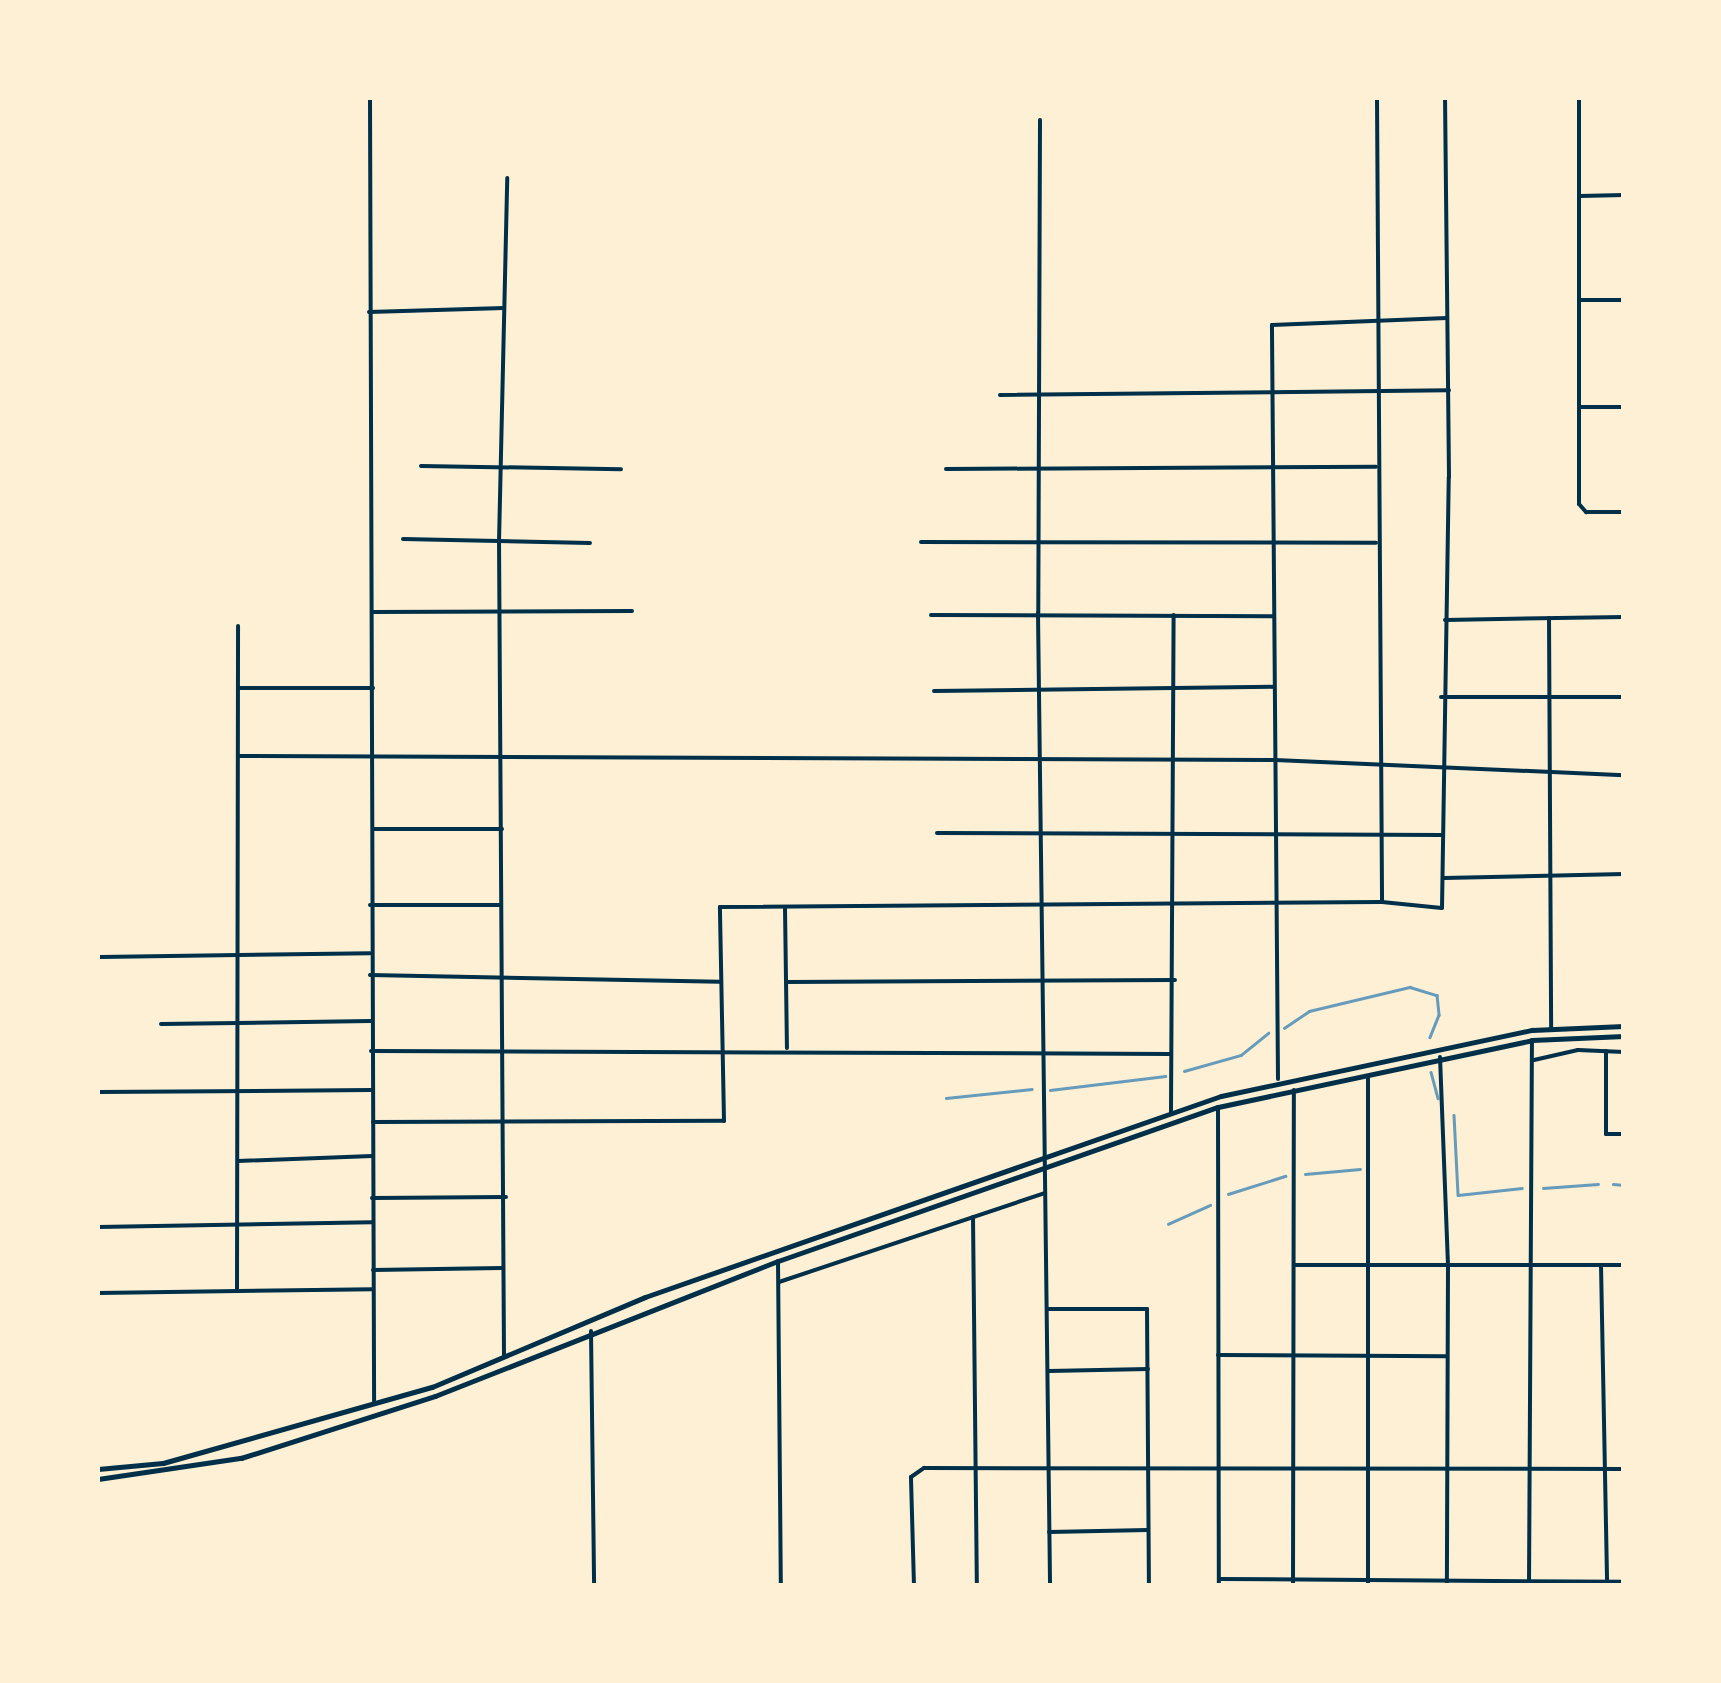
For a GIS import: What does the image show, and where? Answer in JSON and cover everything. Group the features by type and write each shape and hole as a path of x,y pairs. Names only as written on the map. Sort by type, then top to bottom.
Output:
{"highway":[{"path":"98,1469 163,1464 374,1404 504,1357 645,1297 1171,1112 1278,1080 1552,1028 1624,1026"},
{"path":"98,1479 242,1458 310,1433 435,1396 591,1331 778,1261 1218,1107 1440,1056 1532,1040 1624,1036"}],"street":[{"path":"370,98 374,1404"},
{"path":"1376,98 1376,543 1382,902"},
{"path":"373,1122 724,1121 720,908 1382,902 1442,908 1441,697 1448,390 1444,98"},
{"path":"1579,98 1579,504 1586,512 1624,512"},
{"path":"1040,120 1038,613 1050,1586"},
{"path":"504,1357 500,468 507,178"},
{"path":"1580,196 1624,195"},
{"path":"1580,300 1624,300"},
{"path":"368,312 506,308"},
{"path":"1278,1080 1272,325 1447,318"},
{"path":"1000,395 1448,390"},
{"path":"1581,407 1624,407"},
{"path":"420,466 621,469"},
{"path":"946,469 1378,467"},
{"path":"403,539 590,543"},
{"path":"921,542 1038,539 1376,543"},
{"path":"372,612 632,611"},
{"path":"1171,1112 1175,980 1174,614"},
{"path":"931,615 1274,616"},
{"path":"1445,620 1624,617"},
{"path":"1549,618 1552,1028"},
{"path":"237,1291 238,626"},
{"path":"934,691 1273,687"},
{"path":"238,688 373,688"},
{"path":"1441,697 1624,697"},
{"path":"238,756 1276,760 1550,776 1624,776"},
{"path":"373,829 502,829"},
{"path":"937,833 1441,835"},
{"path":"1444,878 1624,874"},
{"path":"370,905 500,905"},
{"path":"785,908 786,1050"},
{"path":"100,957 370,953"},
{"path":"370,975 720,982"},
{"path":"786,982 1175,980"},
{"path":"162,1024 371,1021"},
{"path":"1529,1584 1532,1040"},
{"path":"371,1051 1171,1054"},
{"path":"1606,1051 1606,1134 1624,1134"},
{"path":"1532,1060 1624,1052"},
{"path":"1440,1056 1448,1265 1447,1584"},
{"path":"1368,1072 1368,1584"},
{"path":"1293,1583 1294,1089"},
{"path":"98,1092 372,1090"},
{"path":"1218,1107 1219,1582 1624,1582"},
{"path":"238,1161 372,1156"},
{"path":"779,1282 1045,1193"},
{"path":"372,1198 506,1196"},
{"path":"973,1218 977,1586"},
{"path":"98,1227 372,1222"},
{"path":"778,1261 782,1586"},
{"path":"1295,1265 1624,1265"},
{"path":"1601,1265 1607,1584"},
{"path":"373,1270 502,1268"},
{"path":"98,1293 374,1288"},
{"path":"1048,1309 1147,1308 1150,1586"},
{"path":"591,1331 594,1586"},
{"path":"1218,1356 1447,1356"},
{"path":"1049,1371 1148,1369"},
{"path":"914,1586 911,1477 924,1468 1624,1468"},
{"path":"1049,1532 1148,1530"}],"waterway":[{"path":"1284,1028 1309,1011 1410,987 1437,995 1439,1015 1430,1037"},
{"path":"1184,1071 1241,1055 1268,1033"},
{"path":"1431,1072 1438,1098"},
{"path":"1050,1090 1165,1076"},
{"path":"946,1098 1032,1089"},
{"path":"1454,1115 1458,1195 1522,1188"},
{"path":"1305,1174 1360,1169"},
{"path":"1228,1194 1285,1176"},
{"path":"1543,1188 1598,1184"},
{"path":"1613,1184 1624,1185"},
{"path":"1168,1224 1210,1205"}]}
